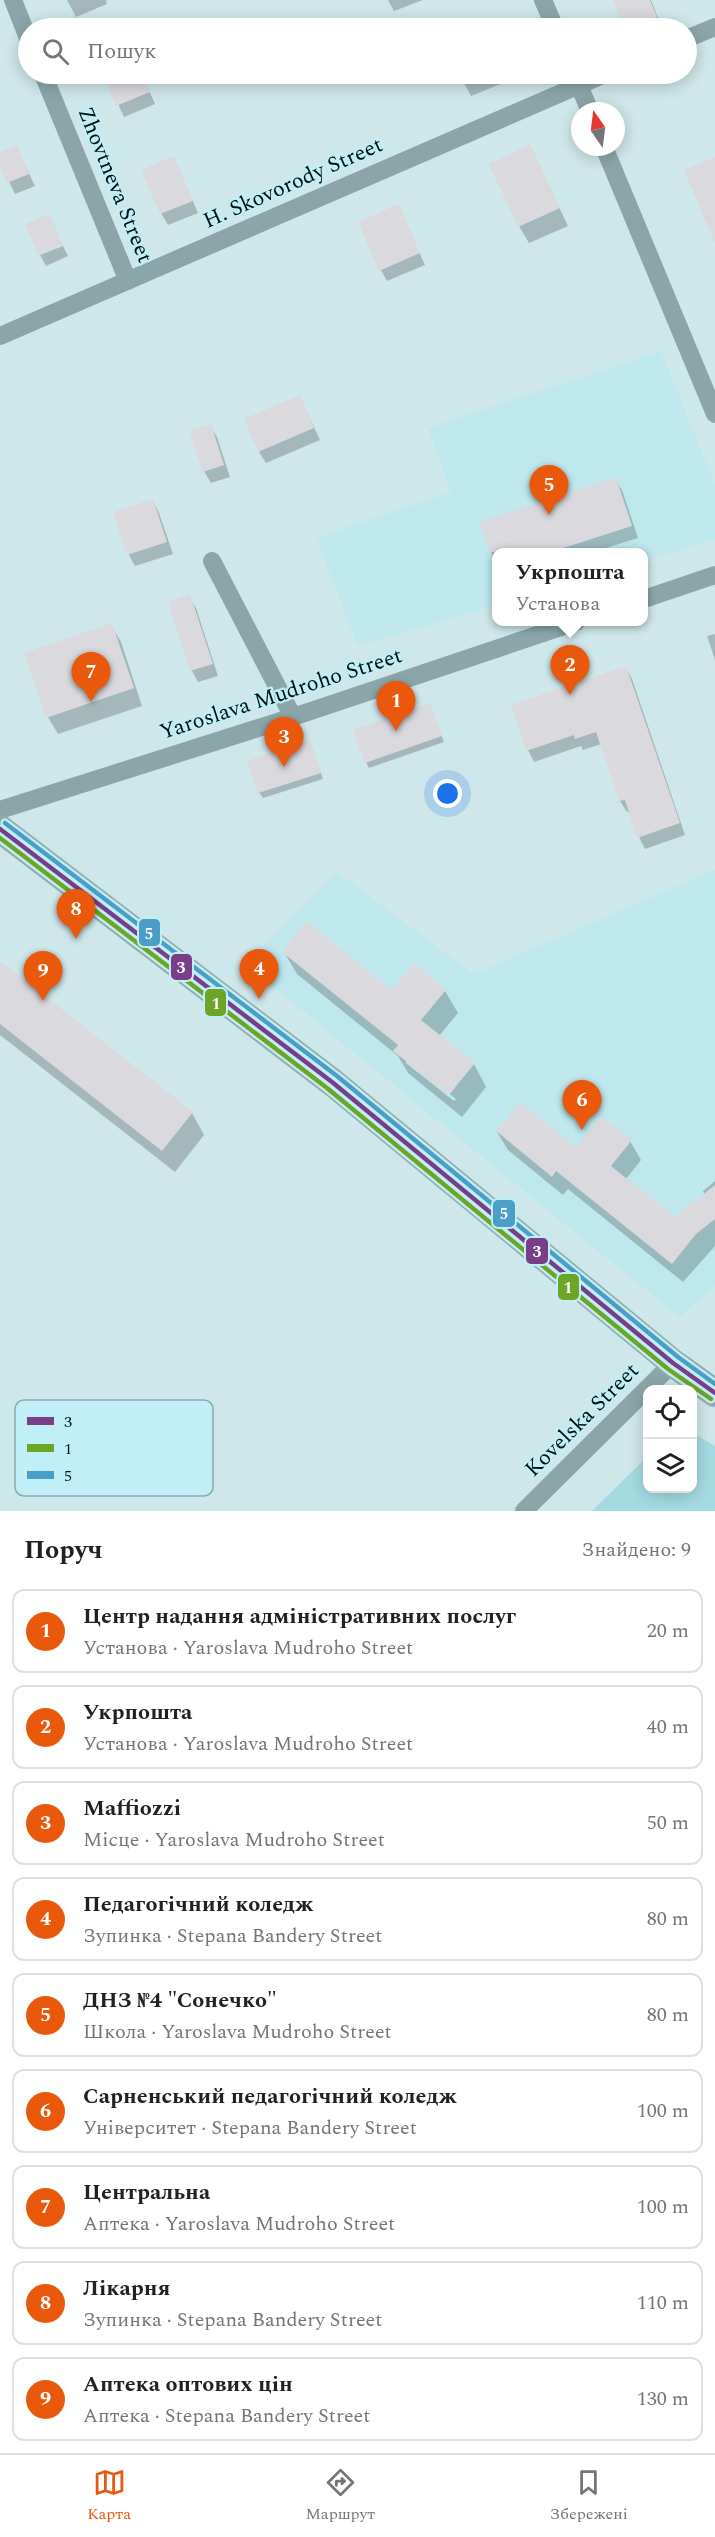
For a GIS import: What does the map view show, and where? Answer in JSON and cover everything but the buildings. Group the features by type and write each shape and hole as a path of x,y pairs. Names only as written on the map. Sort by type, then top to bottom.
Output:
{"main road":[{"path":"0,829 332,1082 673,1363 710,1382"}],"street":[{"path":"13,0 20,18"},
{"path":"543,0 551,18"},
{"path":"697,35 715,27"},
{"name":"Zhovtneva Street","path":"47,84 128,281"},
{"name":"H. Skovorody Street","path":"0,336 128,281 565,84"},
{"path":"578,84 586,102"},
{"path":"608,156 715,414"},
{"path":"212,561 293,717"},
{"path":"648,598 715,575"},
{"name":"Yaroslava Mudroho Street","path":"0,810 293,717 561,626"},
{"name":"Kovelska Street","path":"524,1511 673,1363"}],"shaded area":[{"path":"661,351 715,485 715,539 648,560 648,548 492,548 492,606 358,646 316,538 451,492 428,428"},
{"path":"715,870 715,1286 679,1317 245,964 337,872 474,974"},
{"path":"697,1435 715,1446 715,1511 592,1511 643,1461 643,1493 697,1493"}],"transit line":[{"name":"5","path":"5,823 337,1076 678,1357 715,1384"},
{"name":"3","path":"0,829 332,1082 673,1363 715,1393"},
{"name":"1","path":"0,838 327,1088 668,1369 711,1399"}],"place":[{"name":"ДНЗ №4 \"Сонечко\"","path":"549,515"},
{"name":"Укрпошта","path":"570,695"},
{"name":"Центральна","path":"91,702"},
{"name":"Центр надання адміністративних послуг","path":"396,731"},
{"name":"Maffiozzi","path":"284,767"},
{"name":"Лікарня","path":"76,939"},
{"name":"Педагогічний коледж","path":"259,999"},
{"name":"Аптека оптових цін","path":"43,1001"},
{"name":"Сарненський педагогічний коледж","path":"582,1130"}]}
